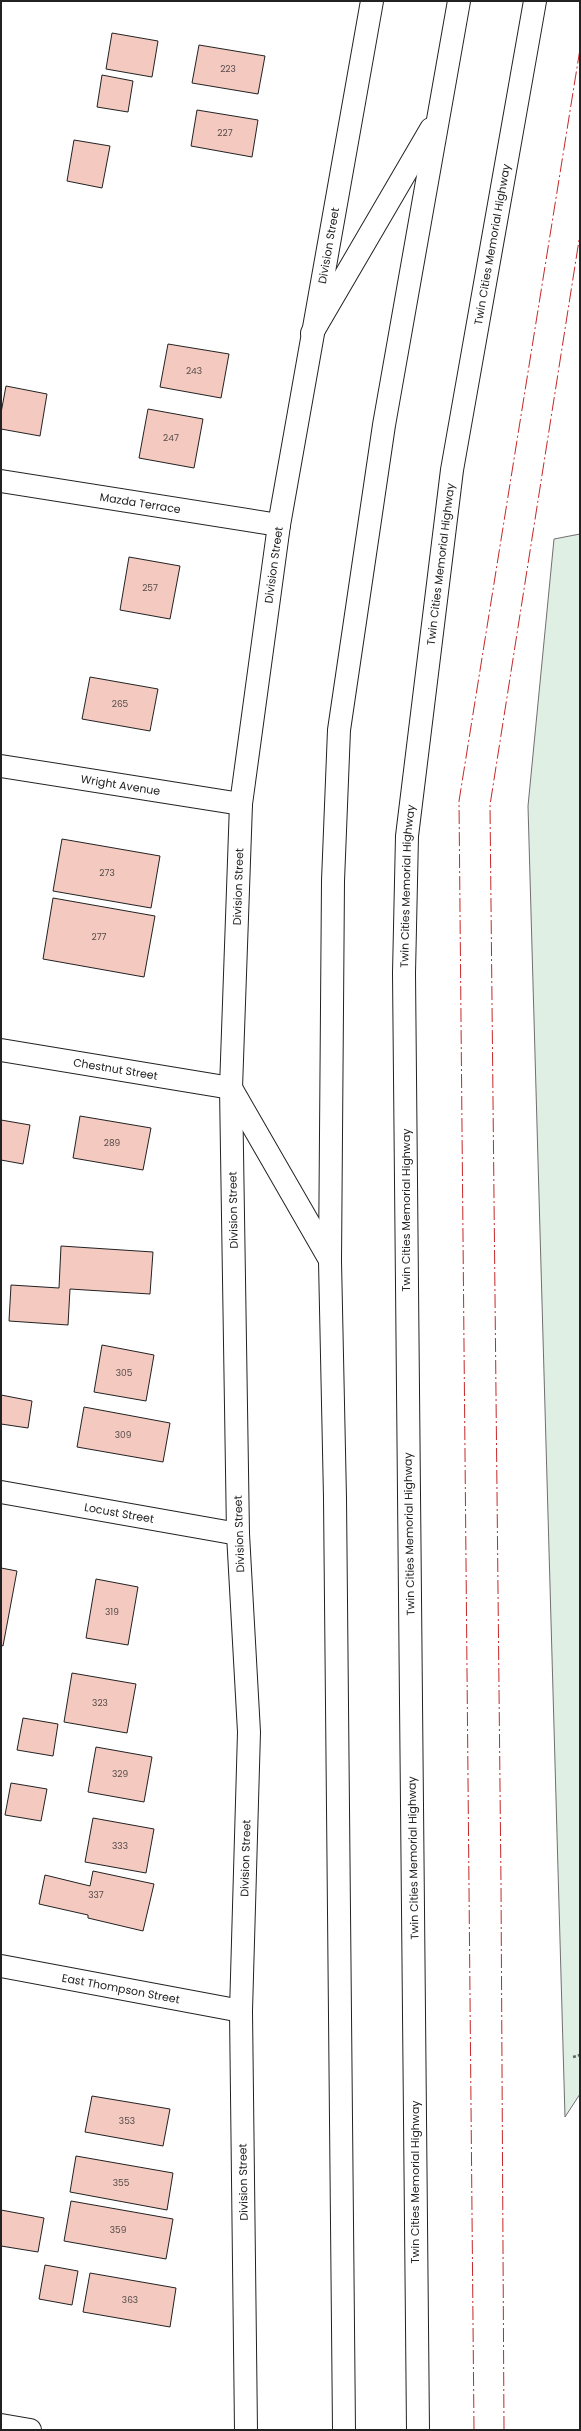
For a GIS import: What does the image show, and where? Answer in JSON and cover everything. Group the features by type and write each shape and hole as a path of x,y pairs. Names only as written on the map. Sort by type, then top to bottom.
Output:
{"main road":[{"name":"Division Street","path":"246,2430 241,2011 249,1732 238,1534 231,1088 240,804 279,525 372,1"},
{"path":"344,2430 335,1506 330,1261 333,881 340,730 384,425 459,1"},
{"name":"Twin Cities Memorial Highway","path":"418,2430 404,973 407,836 452,470 535,1"},
{"path":"312,333 438,118"},
{"name":"Mazda Terrace","path":"1,481 279,525"},
{"name":"Wright Avenue","path":"1,766 240,804"},
{"name":"Chestnut Street","path":"1,1050 231,1088"},
{"path":"231,1088 330,1261"},
{"name":"Locust Street","path":"1,1492 238,1534"},
{"name":"East Thompson Street","path":"1,1966 241,2011"},
{"path":"1,2424 30,2430"}],"path":[{"path":"573,2057 580,2055"}],"green space":[{"path":"580,534 580,2094 565,2117 528,806 554,539"}],"building":[{"path":"112,33 158,41 152,77 106,69"},
{"path":"199,45 265,56 258,94 192,83"},
{"path":"102,75 133,81 128,112 97,107"},
{"path":"197,110 258,120 252,157 191,146"},
{"path":"74,140 110,146 102,188 67,181"},
{"path":"168,344 229,354 221,398 160,387"},
{"path":"6,386 47,394 40,436 1,429 1,413"},
{"path":"148,409 203,419 194,468 139,458"},
{"path":"129,557 180,566 170,619 120,610"},
{"path":"90,677 158,689 150,731 82,719"},
{"path":"62,839 160,856 151,908 53,891"},
{"path":"53,898 155,916 144,977 43,959"},
{"path":"80,1116 151,1128 143,1170 73,1158"},
{"path":"1,1120 30,1125 23,1164 1,1160"},
{"path":"61,1246 153,1252 150,1294 70,1289 68,1325 9,1321 11,1285 59,1288"},
{"path":"102,1345 154,1355 146,1401 94,1392"},
{"path":"1,1395 32,1401 28,1428 1,1424"},
{"path":"84,1407 170,1423 163,1462 77,1447"},
{"path":"1,1568 17,1571 3,1646 1,1645"},
{"path":"96,1579 138,1587 128,1645 86,1638"},
{"path":"72,1673 136,1684 127,1733 64,1722"},
{"path":"23,1718 58,1724 53,1756 17,1750"},
{"path":"96,1747 152,1757 144,1802 88,1792"},
{"path":"11,1783 47,1789 41,1821 5,1815"},
{"path":"93,1818 154,1829 146,1873 85,1862"},
{"path":"93,1871 154,1884 143,1931 88,1918 88,1915 39,1904 45,1875 90,1886"},
{"path":"92,2096 170,2109 163,2146 85,2132"},
{"path":"76,2156 173,2173 167,2210 70,2192"},
{"path":"71,2201 173,2219 166,2259 64,2241"},
{"path":"1,2210 44,2218 38,2252 1,2246"},
{"path":"45,2265 78,2271 72,2305 39,2299"},
{"path":"90,2273 176,2288 170,2327 83,2312"}],"power":[{"path":"474,2430 459,801 580,49"},
{"path":"504,2430 501,1884 490,805 580,234"}]}
